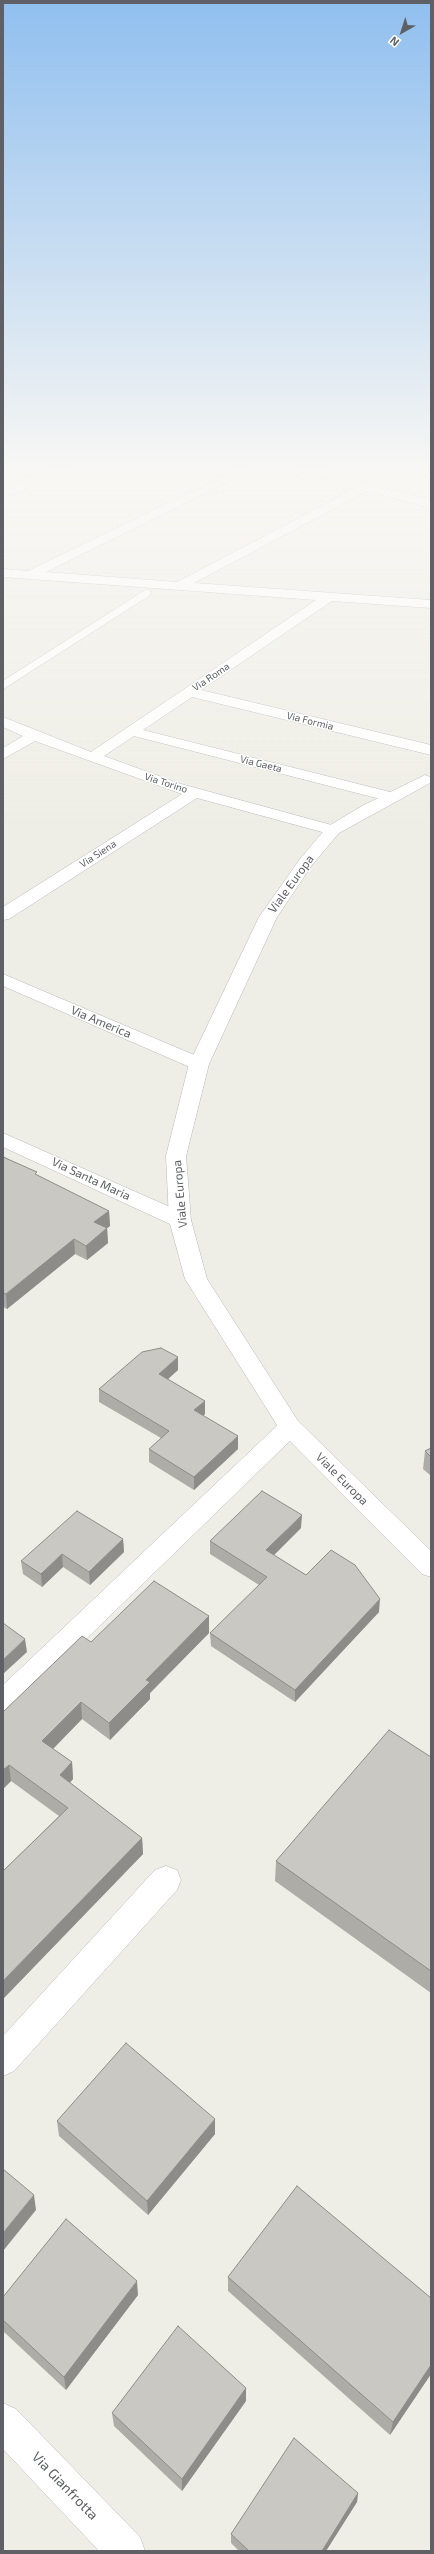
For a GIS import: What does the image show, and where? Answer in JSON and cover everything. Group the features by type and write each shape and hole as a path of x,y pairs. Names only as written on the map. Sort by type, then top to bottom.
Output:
{"street":[{"path":"182,586 431,604"},
{"name":"Via Roma","path":"92,758 329,597"},
{"name":"Via Formia","path":"190,692 431,750"},
{"name":"Via Torino","path":"3,721 92,758 194,793 333,830"},
{"name":"Via Gaeta","path":"131,731 399,794"},
{"path":"3,754 35,735"},
{"name":"Viale Europa","path":"430,780 399,794 333,830 306,862 268,917 199,1064 176,1156 180,1220 196,1279 290,1427 431,1567"},
{"name":"Via Siena","path":"3,915 194,793"},
{"name":"Via America","path":"3,979 199,1064"},
{"name":"Via Santa Maria","path":"3,1139 180,1220"},
{"path":"3,1702 290,1427"},
{"path":"3,2060 166,1880"},
{"name":"Via Gianfrotta","path":"3,2422 126,2551"}],"lane":[{"path":"3,685 147,593"}],"building":[{"path":"3,1157 37,1172 35,1174 109,1211 94,1222 107,1228 86,1246 74,1239 6,1294 3,1293"},
{"path":"161,1348 178,1357 159,1374 205,1401 194,1410 238,1436 194,1477 149,1449 169,1431 99,1389 142,1352"},
{"path":"431,1448 431,1457 425,1451"},
{"path":"262,1491 302,1515 266,1550 306,1575 331,1550 355,1565 380,1599 295,1690 210,1633 267,1577 210,1541"},
{"path":"77,1511 123,1539 89,1572 62,1554 41,1574 21,1561"},
{"path":"154,1581 209,1616 146,1680 150,1682 109,1723 81,1702 42,1741 72,1762 60,1775 142,1838 3,1981 3,1871 68,1808 9,1765 3,1770 3,1712 82,1636 91,1642"},
{"path":"3,1623 25,1639 3,1660"},
{"path":"389,1730 431,1757 431,1971 276,1861"},
{"path":"126,2043 215,2119 147,2201 57,2121"},
{"path":"3,2169 34,2195 3,2233"},
{"path":"297,2186 431,2298 431,2365 393,2422 228,2277"},
{"path":"66,2219 137,2281 64,2377 3,2320 3,2297"},
{"path":"178,2326 246,2388 182,2479 112,2413"},
{"path":"294,2438 358,2493 322,2551 249,2551 231,2534"}]}
